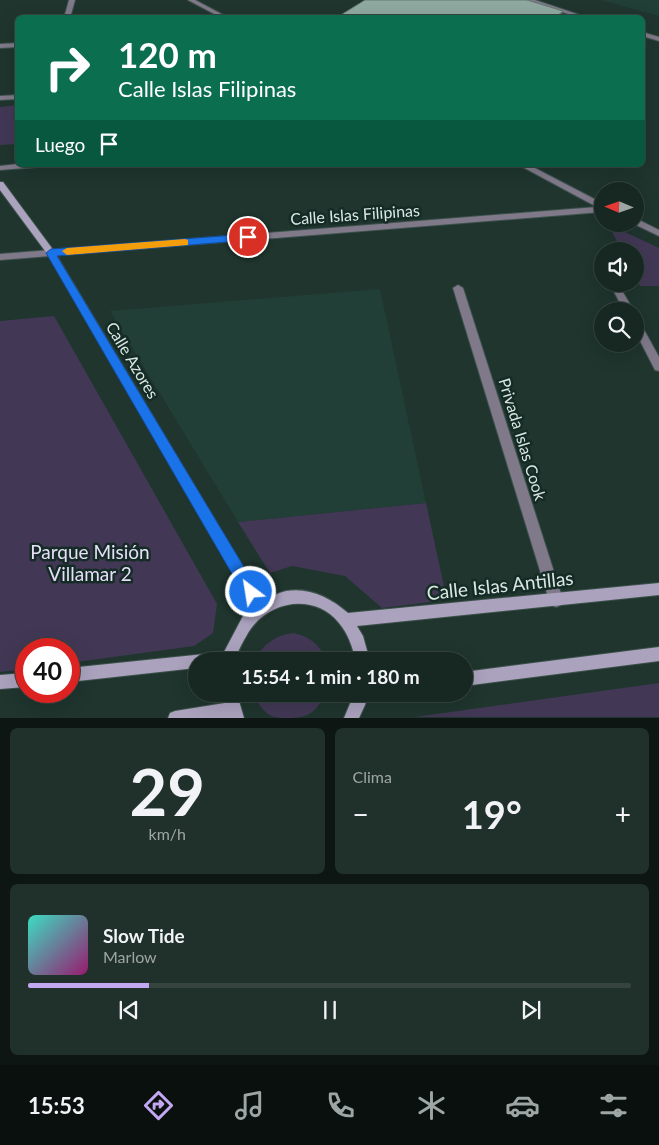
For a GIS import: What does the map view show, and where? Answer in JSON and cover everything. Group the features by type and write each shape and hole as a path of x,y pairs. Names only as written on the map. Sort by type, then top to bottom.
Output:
{"street":[{"path":"68,15 72,0"},
{"path":"191,0 221,15"},
{"path":"529,0 577,15"},
{"path":"645,35 659,39"},
{"path":"0,46 15,45"},
{"path":"0,98 15,97"},
{"path":"0,168 15,167"},
{"path":"527,167 594,204"},
{"name":"Calle Azores","path":"0,184 51,253 261,609"},
{"name":"Calle Islas Filipinas","path":"0,257 594,209"},
{"path":"644,226 659,233"},
{"name":"Privada Islas Cook","path":"458,288 556,600"},
{"path":"644,338 659,366"},
{"name":"Calle Islas Antillas","path":"345,620 659,589"},
{"path":"232,652 240,630 252,616 276,600 288,597 310,597 336,609 356,634 362,652"},
{"path":"473,678 659,654"},
{"path":"80,674 188,662"},
{"path":"0,682 15,681"},
{"path":"351,718 359,702"},
{"path":"175,718 236,713"}],"shaded area":[{"path":"600,0 659,0 659,16"},
{"path":"380,289 426,503 238,522 110,311"}],"green space":[{"path":"15,105 15,144 0,145 0,107"},
{"path":"612,232 625,232 659,248 659,286 644,286 644,242 617,242"},
{"name":"Parque Misión Villamar 2","path":"54,316 217,604 213,633 194,646 80,662 80,638 15,638 15,670 0,672 0,321"},
{"path":"426,503 447,600 382,608 345,576 292,566 270,573 238,522"},
{"path":"294,633 305,637 314,642 322,652 260,652 270,641"},
{"path":"659,683 659,717 415,717"},
{"path":"258,702 320,702 315,710 301,717 274,717 261,707"}],"building":[{"path":"365,0 527,0 563,11 558,15 341,15"}],"slow traffic":[{"path":"67,251 185,242"}],"route":[{"path":"248,237 51,253 251,592"}]}
